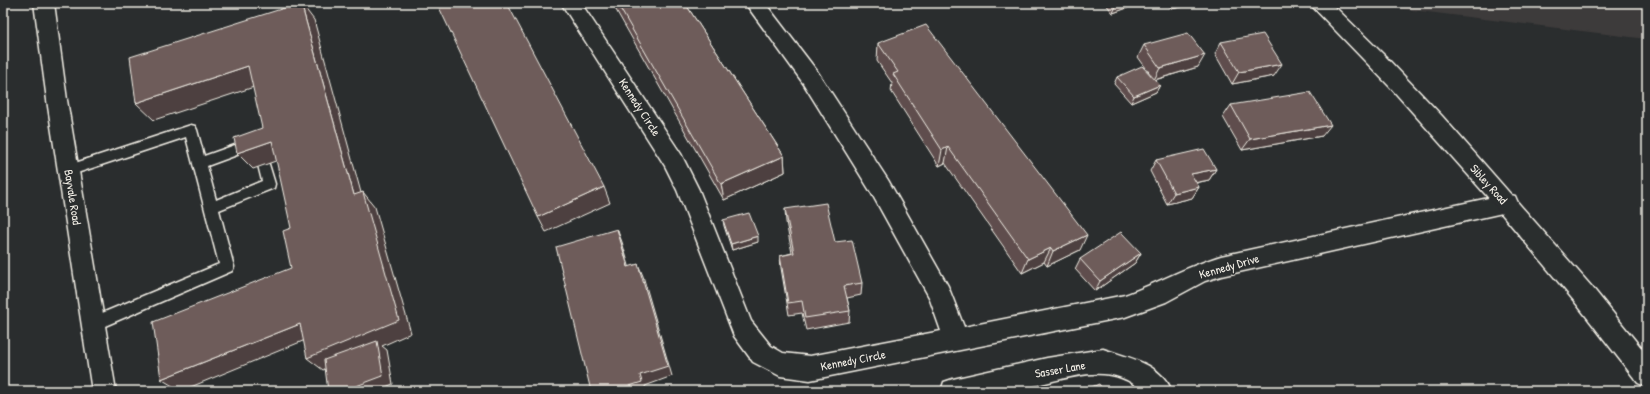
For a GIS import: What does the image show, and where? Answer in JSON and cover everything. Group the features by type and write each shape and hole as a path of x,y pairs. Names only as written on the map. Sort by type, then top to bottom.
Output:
{"street":[{"name":"Bayvale Road","path":"44,3 68,172 104,391"},
{"name":"Kennedy Circle","path":"571,3 667,148 688,190 742,328 762,354 780,364 810,368 956,339"},
{"path":"755,3 810,77 880,187 940,294 956,339"},
{"name":"Sibley Road","path":"1320,3 1404,88 1507,203 1574,283 1647,375"},
{"name":"Kennedy Drive","path":"956,339 1126,306 1158,294 1199,273 1221,266 1507,203"},
{"name":"Sasser Lane","path":"953,391 1047,370 1103,361 1140,373 1160,391"}],"lane":[{"path":"68,172 191,130 227,267 93,324"},
{"path":"199,163 258,142 260,150"},
{"path":"212,207 269,184 264,165"}],"shaded area":[{"path":"1368,3 1647,3 1647,39 1371,5"}],"building":[{"path":"300,3 354,195 363,192 399,320 307,358 300,324 161,379 153,322 291,268 283,231 291,228 272,141 237,153 234,138 262,128 248,66 136,103 130,57"},
{"path":"437,3 507,3 604,187 538,217"},
{"path":"617,3 685,3 784,156 721,184"},
{"path":"1113,3 1123,3 1116,6"},
{"path":"926,25 1087,235 1053,251 1051,248 1028,259 948,147 942,150 893,74 898,72 878,43"},
{"path":"1188,33 1205,55 1160,68 1144,45"},
{"path":"1263,34 1282,64 1239,72 1221,42"},
{"path":"1142,66 1160,85 1134,96 1117,77"},
{"path":"1310,92 1331,125 1250,139 1231,105"},
{"path":"1204,149 1216,169 1191,174 1199,187 1174,193 1156,160"},
{"path":"826,203 835,242 852,240 862,283 844,286 850,311 805,318 802,301 788,303 780,256 794,253 785,209"},
{"path":"749,213 758,236 731,244 723,220"},
{"path":"617,229 628,267 638,264 668,366 640,375 642,382 614,391 591,391 556,247"},
{"path":"1121,232 1141,253 1100,281 1080,259"},
{"path":"377,341 383,376 343,391 328,391 324,360"},
{"path":"1099,384 1104,391 1082,391"}]}
